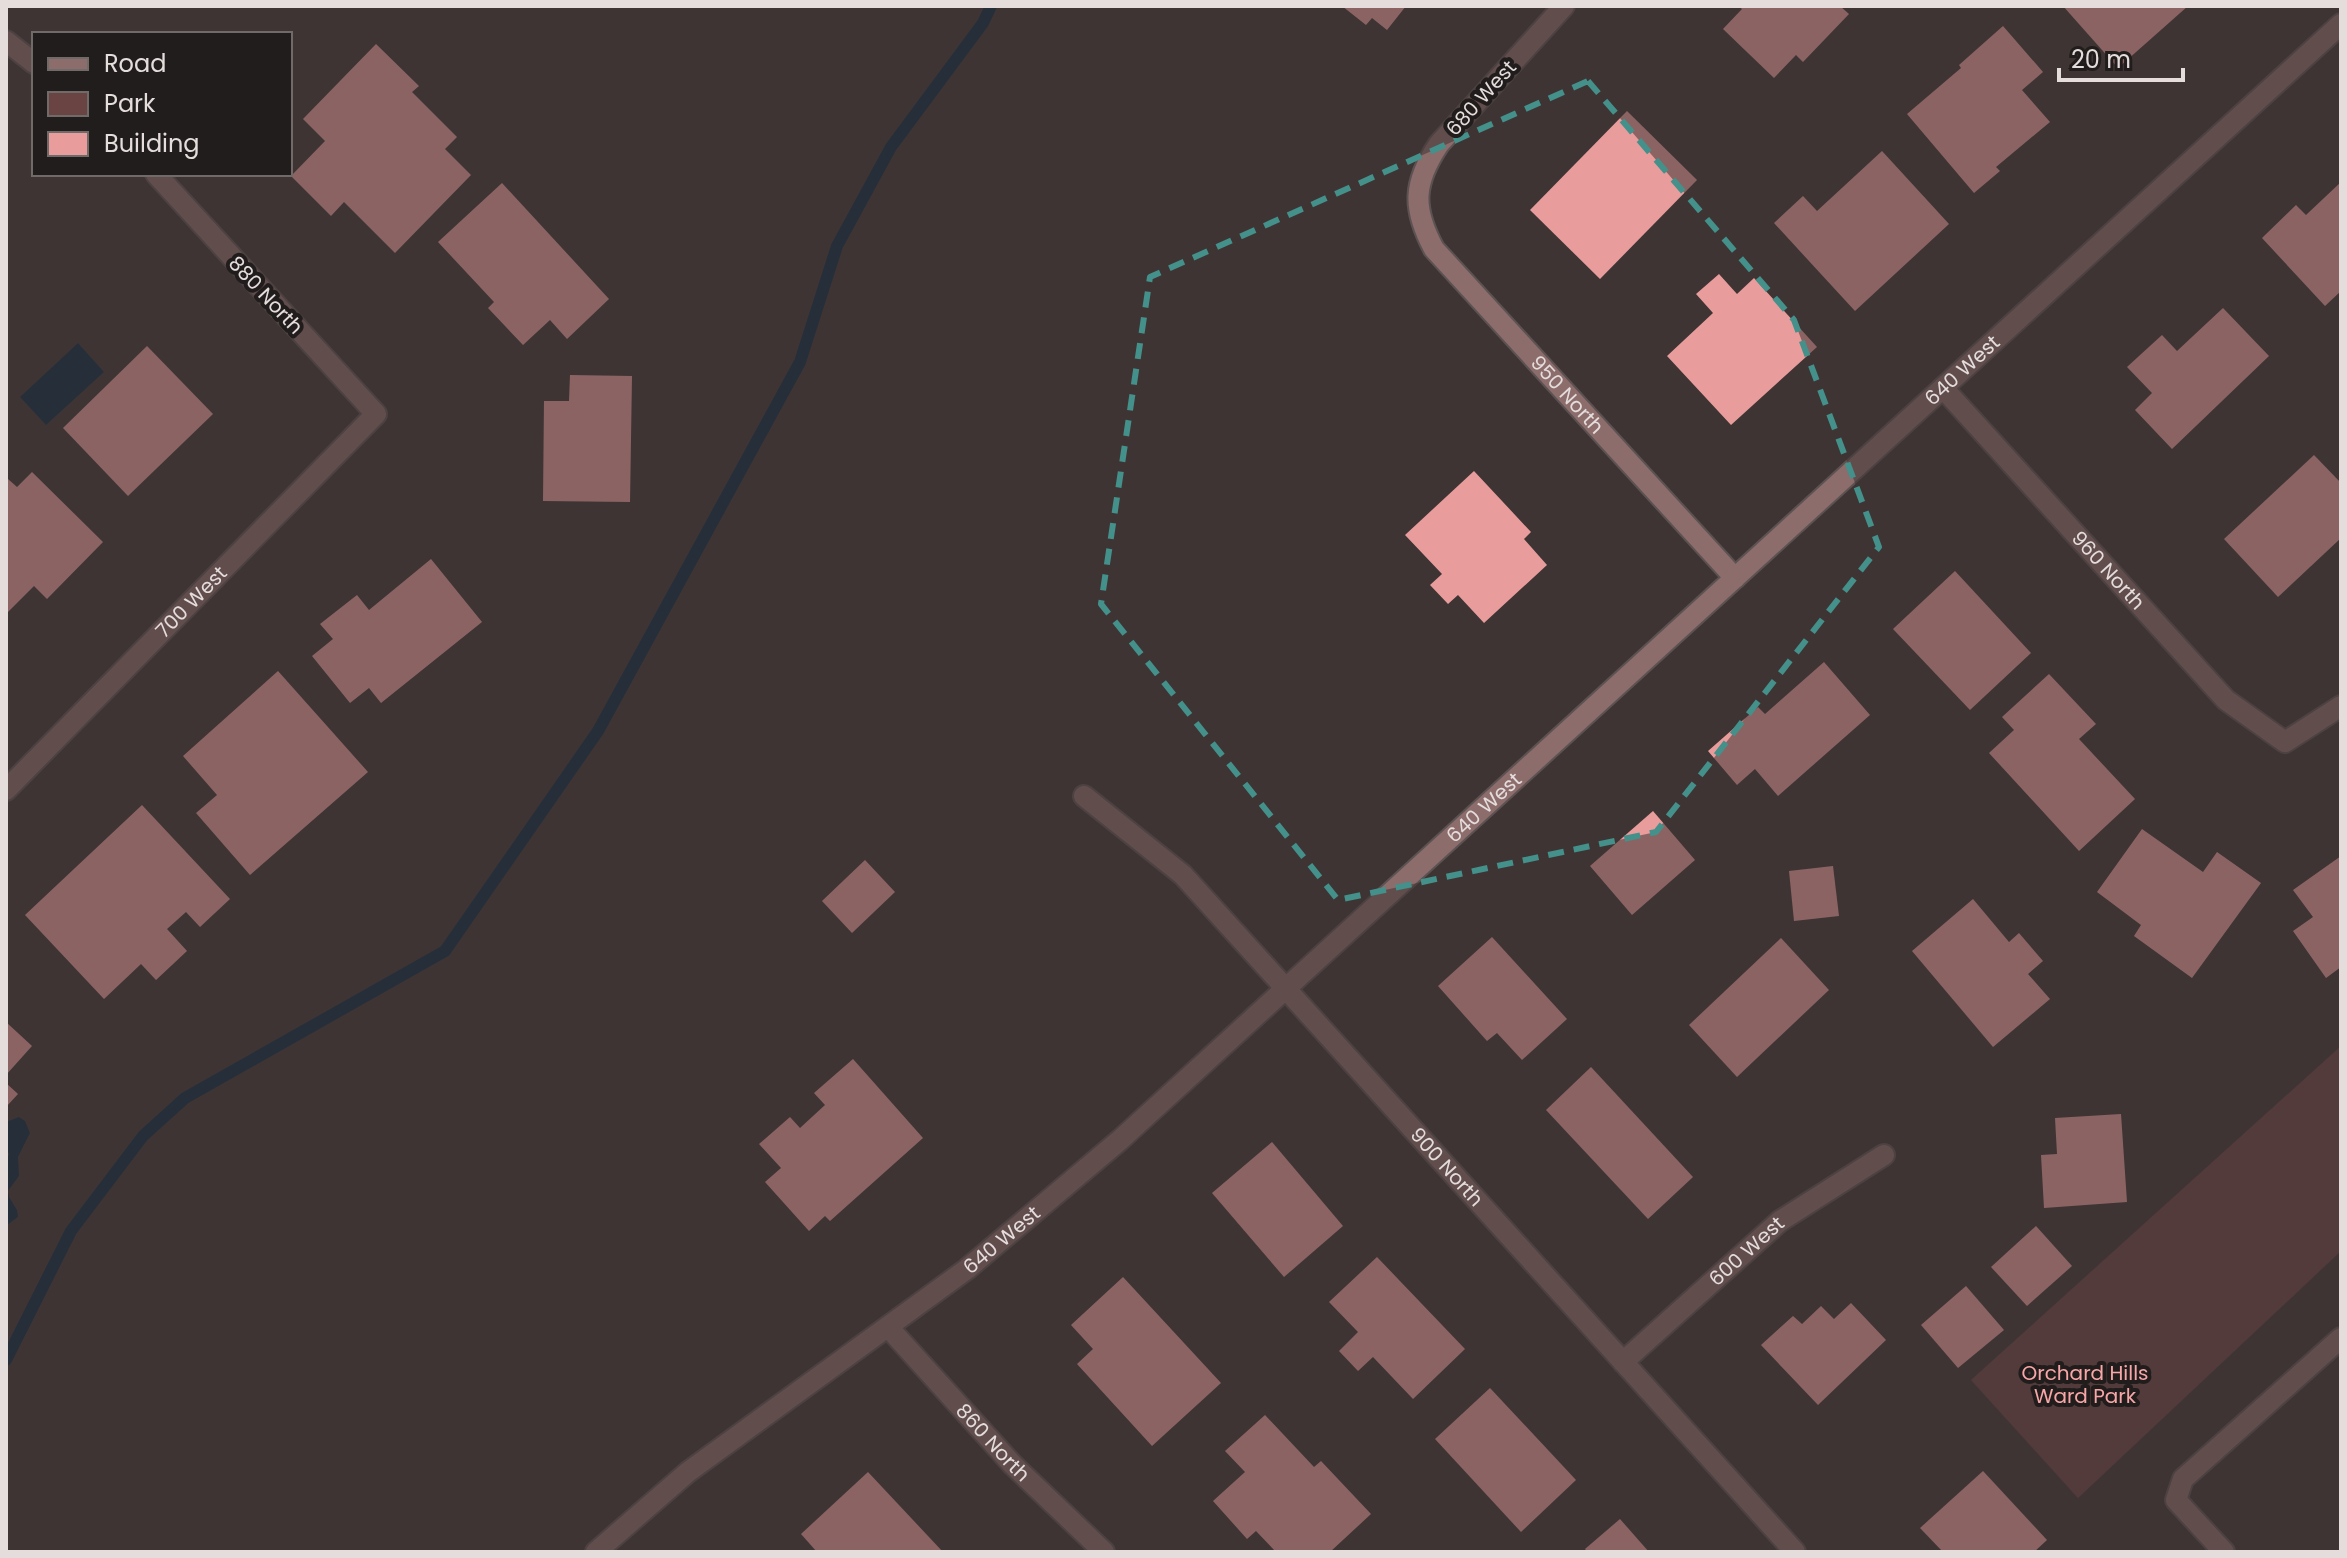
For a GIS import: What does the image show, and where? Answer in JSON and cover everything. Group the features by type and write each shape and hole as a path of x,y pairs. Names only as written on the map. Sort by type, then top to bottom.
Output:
{"street":[{"name":"680 West","path":"1417,199 1419,180 1439,144 1564,6"},
{"name":"640 West","path":"596,1552 688,1472 999,1243 1120,1140 2341,24"},
{"path":"6,41 32,61"},
{"name":"880 North","path":"158,176 376,414"},
{"name":"950 North","path":"1417,199 1421,226 1434,249 1735,578"},
{"name":"960 North","path":"1943,388 2226,700 2285,742 2341,706"},
{"name":"700 West","path":"6,790 376,414"},
{"name":"900 North","path":"1084,796 1183,875 1795,1552"},
{"name":"600 West","path":"1623,1362 1780,1221 1884,1155"},
{"name":"860 North","path":"888,1327 1012,1464 1104,1552"},
{"path":"2224,1552 2176,1500 2183,1479 2341,1338"}],"highlighted area":[{"path":"1588,81 1794,320 1879,547 1656,832 1338,900 1101,604 1150,277"}],"green space":[{"name":"Orchard Hills Ward Park","path":"2341,1046 2341,1251 2078,1498 1971,1380"}],"water":[{"path":"78,343 104,372 46,425 20,397"},
{"path":"19,1117 25,1121 30,1133 18,1157 19,1176 8,1191 18,1217 7,1225 6,1158 9,1155 6,1122"}],"building":[{"path":"1342,6 1406,6 1387,30 1372,18 1366,25"},
{"path":"1738,6 1840,6 1849,14 1803,62 1796,55 1774,78 1723,29 1742,9"},
{"path":"2063,6 2188,6 2118,68"},
{"path":"2003,26 2043,72 2022,90 2050,122 1996,167 2000,171 1974,193 1907,114 1961,68 1959,65"},
{"path":"376,44 419,86 412,92 457,137 445,149 471,175 395,253 344,202 331,216 291,176 325,141 303,119"},
{"path":"1627,111 1697,180 1600,279 1530,210"},
{"path":"1882,151 1949,224 1855,311 1774,223 1803,196 1817,211"},
{"path":"2341,182 2341,291 2325,306 2262,238 2296,205 2306,215"},
{"path":"502,183 609,299 567,339 550,320 523,345 488,308 494,302 438,242"},
{"path":"1719,274 1737,294 1754,278 1817,347 1731,425 1667,356 1713,313 1696,294"},
{"path":"2223,308 2269,356 2172,449 2135,410 2152,393 2127,367 2162,335 2177,351"},
{"path":"147,346 213,414 128,496 63,428"},
{"path":"570,375 632,376 630,502 543,501 544,401 569,401"},
{"path":"2314,455 2341,483 2341,538 2278,597 2224,539"},
{"path":"1474,471 1531,532 1524,539 1547,565 1484,623 1458,595 1448,604 1430,585 1442,574 1405,535"},
{"path":"32,472 103,542 47,599 34,586 6,614 6,481 8,479 17,487"},
{"path":"431,559 482,622 381,703 369,688 350,703 312,656 333,639 320,624 357,595 369,610"},
{"path":"1955,571 2031,653 1970,710 1893,629"},
{"path":"1824,662 1870,715 1778,796 1755,769 1737,785 1708,751 1758,707 1765,714"},
{"path":"278,671 368,772 250,875 196,813 217,795 183,756"},
{"path":"2049,674 2096,724 2079,739 2135,799 2079,851 1989,753 2014,730 2002,717"},
{"path":"142,805 230,899 200,927 186,912 167,929 187,951 156,980 141,964 104,999 25,915"},
{"path":"1653,811 1695,860 1632,915 1590,866"},
{"path":"2142,829 2203,872 2217,852 2261,883 2192,978 2134,936 2141,925 2097,892"},
{"path":"2341,856 2341,967 2326,978 2293,931 2313,917 2293,890"},
{"path":"865,860 895,892 852,933 822,901"},
{"path":"1833,866 1839,916 1794,921 1789,871"},
{"path":"1973,899 2009,942 2019,933 2043,961 2028,974 2050,999 1993,1047 1912,951"},
{"path":"1492,937 1567,1019 1522,1060 1497,1033 1487,1041 1438,986"},
{"path":"1781,938 1829,990 1737,1077 1689,1025"},
{"path":"6,1022 32,1046 6,1075"},
{"path":"853,1059 923,1138 830,1221 825,1216 809,1231 765,1182 781,1168 759,1144 790,1117 800,1128 825,1105 814,1093"},
{"path":"1591,1067 1693,1177 1648,1219 1546,1110"},
{"path":"6,1083 18,1094 6,1107"},
{"path":"2121,1114 2127,1202 2044,1208 2041,1155 2057,1154 2055,1118"},
{"path":"1272,1142 1343,1226 1284,1277 1212,1193"},
{"path":"2036,1226 2072,1266 2027,1306 1991,1267"},
{"path":"1377,1257 1465,1349 1413,1399 1373,1357 1358,1371 1339,1351 1358,1332 1329,1302"},
{"path":"1123,1277 1221,1383 1152,1446 1077,1364 1093,1349 1071,1325"},
{"path":"1966,1286 2004,1330 1958,1368 1921,1325"},
{"path":"1851,1303 1886,1340 1818,1405 1761,1345 1793,1316 1802,1324 1821,1306 1834,1319"},
{"path":"1490,1388 1576,1480 1521,1532 1435,1439"},
{"path":"1265,1415 1314,1467 1321,1461 1371,1514 1330,1552 1276,1552 1256,1531 1247,1539 1213,1501 1245,1472 1225,1451"},
{"path":"1983,1471 2047,1540 2034,1552 1943,1552 1920,1528"},
{"path":"868,1472 943,1552 817,1552 801,1534"},
{"path":"1620,1519 1649,1552 1587,1552 1585,1549"}],"waterway":[{"path":"6,1360 71,1231 143,1136 185,1098 445,951 598,731 800,362 837,246 891,147 983,23 991,6"}]}
